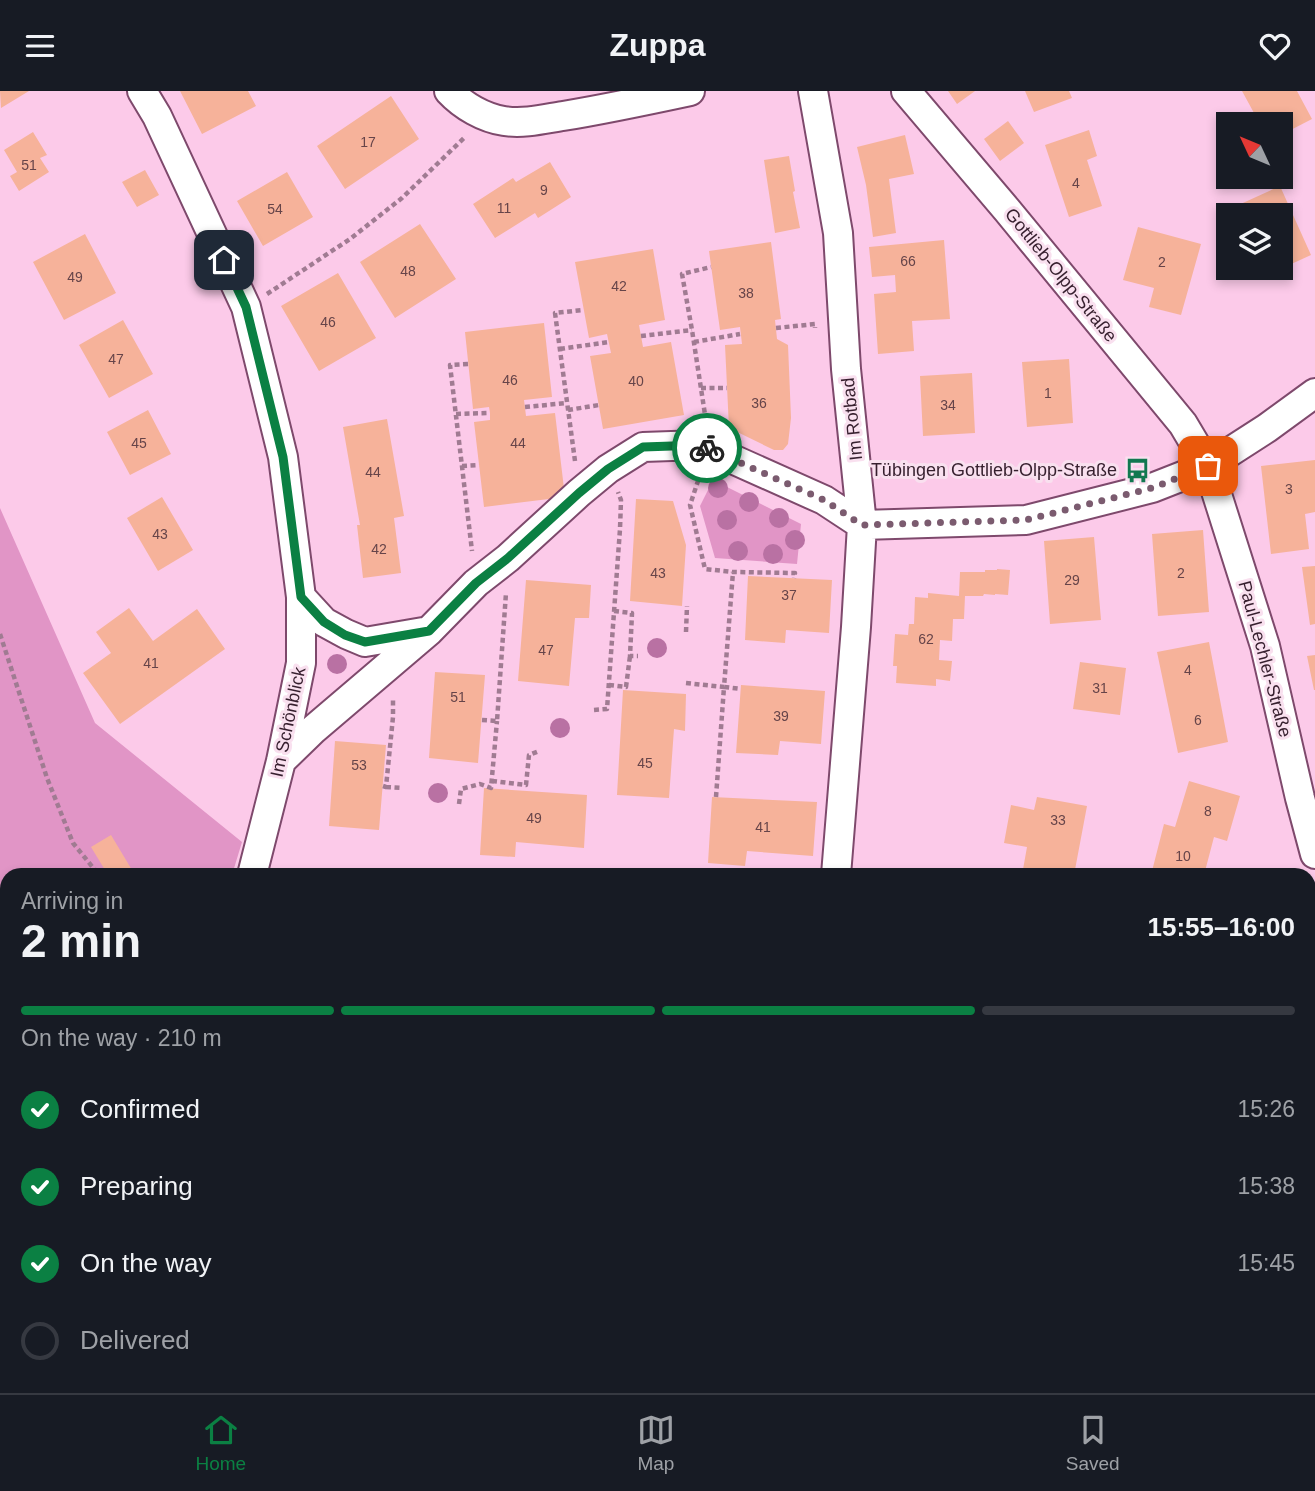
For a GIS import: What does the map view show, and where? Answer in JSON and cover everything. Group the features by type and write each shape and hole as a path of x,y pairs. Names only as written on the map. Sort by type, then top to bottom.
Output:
{"street":[{"name":"Im Schönblick","path":"142,91 157,116 246,307 283,457 301,597 301,663 281,761 254,868"},
{"path":"449,91 460,102 486,117 521,123 690,91"},
{"name":"Im Rotbad","path":"813,91 838,233 846,369 862,525 837,868"},
{"name":"Gottlieb-Olpp-Straße","path":"905,91 1184,424 1208,466"},
{"path":"281,761 314,729 429,631 476,583 508,558 579,493 608,469 643,447 701,445 824,500 862,525 1026,520 1152,488 1208,466 1315,393"},
{"name":"Paul-Lechler-Straße","path":"1208,466 1265,646 1315,854"},
{"path":"301,597 324,622 345,635 365,642 429,631"}],"path":[{"path":"246,307 350,239 377,218 402,198 486,117"},
{"path":"711,267 682,274 701,389 715,451 703,465 690,505 705,569 794,573 794,578"},
{"path":"579,493 555,313 583,310"},
{"path":"776,328 815,324"},
{"path":"641,335 692,330"},
{"path":"694,342 740,334"},
{"path":"560,349 609,342"},
{"path":"468,364 450,365 476,583"},
{"path":"701,389 727,388"},
{"path":"525,407 567,403"},
{"path":"568,410 599,405"},
{"path":"456,414 490,413"},
{"path":"461,466 479,465"},
{"path":"594,710 607,709 621,500 608,469"},
{"path":"459,803 461,789 480,784 491,788 508,558"},
{"path":"716,796 733,572"},
{"path":"686,632 687,606"},
{"path":"609,685 626,687 630,656 632,613 614,611"},
{"path":"0,634 47,778 73,843 93,868"},
{"path":"630,656 638,656"},
{"path":"393,662 393,717 384,786 403,788"},
{"path":"686,683 741,689"},
{"path":"482,720 497,721"},
{"path":"492,781 526,785 529,755 539,751"}],"shaded area":[{"path":"713,480 801,524 797,564 715,558 700,506"},
{"path":"0,508 95,723 242,842 234,868 0,868"}],"building":[{"path":"0,91 29,91 1,108"},
{"path":"180,91 248,91 256,106 202,134"},
{"path":"948,91 975,91 957,104"},
{"path":"1025,91 1069,91 1072,98 1034,112"},
{"path":"1242,91 1297,91 1312,119 1293,129 1293,112 1253,112"},
{"path":"391,96 419,139 345,189 317,146"},
{"path":"1008,121 1024,143 1000,161 984,139"},
{"path":"1089,130 1097,156 1087,160 1102,206 1069,217 1045,145"},
{"path":"33,132 47,155 40,158 49,172 19,191 10,176 17,172 4,150"},
{"path":"905,135 914,174 889,179 896,233 873,237 866,185 857,147"},
{"path":"789,156 800,228 775,233 764,160"},
{"path":"550,162 571,197 538,218 535,213 495,238 473,204 513,178 516,182"},
{"path":"145,170 159,195 137,207 122,182"},
{"path":"287,172 313,217 263,246 237,201"},
{"path":"1273,189 1281,189 1288,203 1243,203"},
{"path":"1293,215 1311,255 1293,263"},
{"path":"420,224 456,279 395,318 360,262"},
{"path":"1138,227 1201,244 1181,315 1149,307 1154,288 1123,280"},
{"path":"85,234 116,293 64,320 33,262"},
{"path":"944,240 950,319 912,321 914,351 878,354 874,294 896,292 895,275 872,277 869,247"},
{"path":"771,242 781,319 775,320 777,339 788,345 791,418 788,444 783,450 774,450 729,428 725,345 742,344 740,327 720,330 709,251"},
{"path":"653,249 665,320 639,325 643,347 671,342 684,415 603,429 590,356 611,353 607,334 589,338 575,262"},
{"path":"338,273 376,338 319,371 281,306"},
{"path":"123,320 153,374 109,398 79,345"},
{"path":"544,323 552,397 524,400 526,416 555,413 565,497 484,507 474,422 490,420 490,413 489,407 473,409 465,332"},
{"path":"1069,359 1073,423 1027,427 1022,362"},
{"path":"972,373 975,433 923,436 920,376"},
{"path":"148,410 171,454 130,475 107,432"},
{"path":"387,419 404,516 394,518 401,573 363,578 357,525 360,525 343,427"},
{"path":"1315,460 1315,512 1305,514 1309,549 1271,554 1261,466"},
{"path":"162,497 193,550 158,571 127,518"},
{"path":"636,499 673,501 686,545 682,606 630,601"},
{"path":"1203,530 1209,612 1158,616 1152,534"},
{"path":"1094,537 1101,620 1050,624 1044,541"},
{"path":"1315,566 1315,624 1310,625 1302,567"},
{"path":"1010,570 1008,595 965,596 964,619 953,619 952,641 940,640 939,660 952,661 950,681 936,679 936,686 896,683 897,666 893,666 895,634 908,635 909,624 914,624 915,597 928,598 928,593 959,596 960,572"},
{"path":"748,576 832,580 829,633 786,630 785,643 745,640"},
{"path":"526,580 591,585 589,618 575,618 569,686 518,681"},
{"path":"129,608 153,641 197,609 225,649 120,724 83,673 111,653 96,632"},
{"path":"1209,642 1228,742 1178,753 1157,652"},
{"path":"1315,655 1315,690 1314,690 1307,656"},
{"path":"1080,662 1126,668 1120,715 1073,709"},
{"path":"435,672 485,675 478,763 429,758"},
{"path":"741,685 825,691 821,744 780,741 778,755 736,753"},
{"path":"623,690 686,694 685,731 674,729 669,798 617,795"},
{"path":"335,741 386,745 379,830 329,826"},
{"path":"1189,781 1240,796 1227,841 1214,837 1206,868 1153,868 1164,824 1175,827"},
{"path":"484,788 587,795 584,848 516,842 515,857 480,855"},
{"path":"712,797 817,802 813,856 747,851 745,866 708,863"},
{"path":"1037,797 1087,806 1075,868 1023,868 1027,847 1004,843 1011,805 1034,810"},
{"path":"111,835 131,868 104,868 91,847"}],"way so far":[{"path":"707,448 824,500 862,525 1026,520 1152,488 1208,466"}],"place":[{"name":"Tübingen Gottlieb-Olpp-Straße","path":"1137,470"}],"route":[{"path":"224,260 246,307 283,457 301,597 324,622 345,635 365,642 429,631 476,583 608,469 643,447 701,445 707,448"}]}
